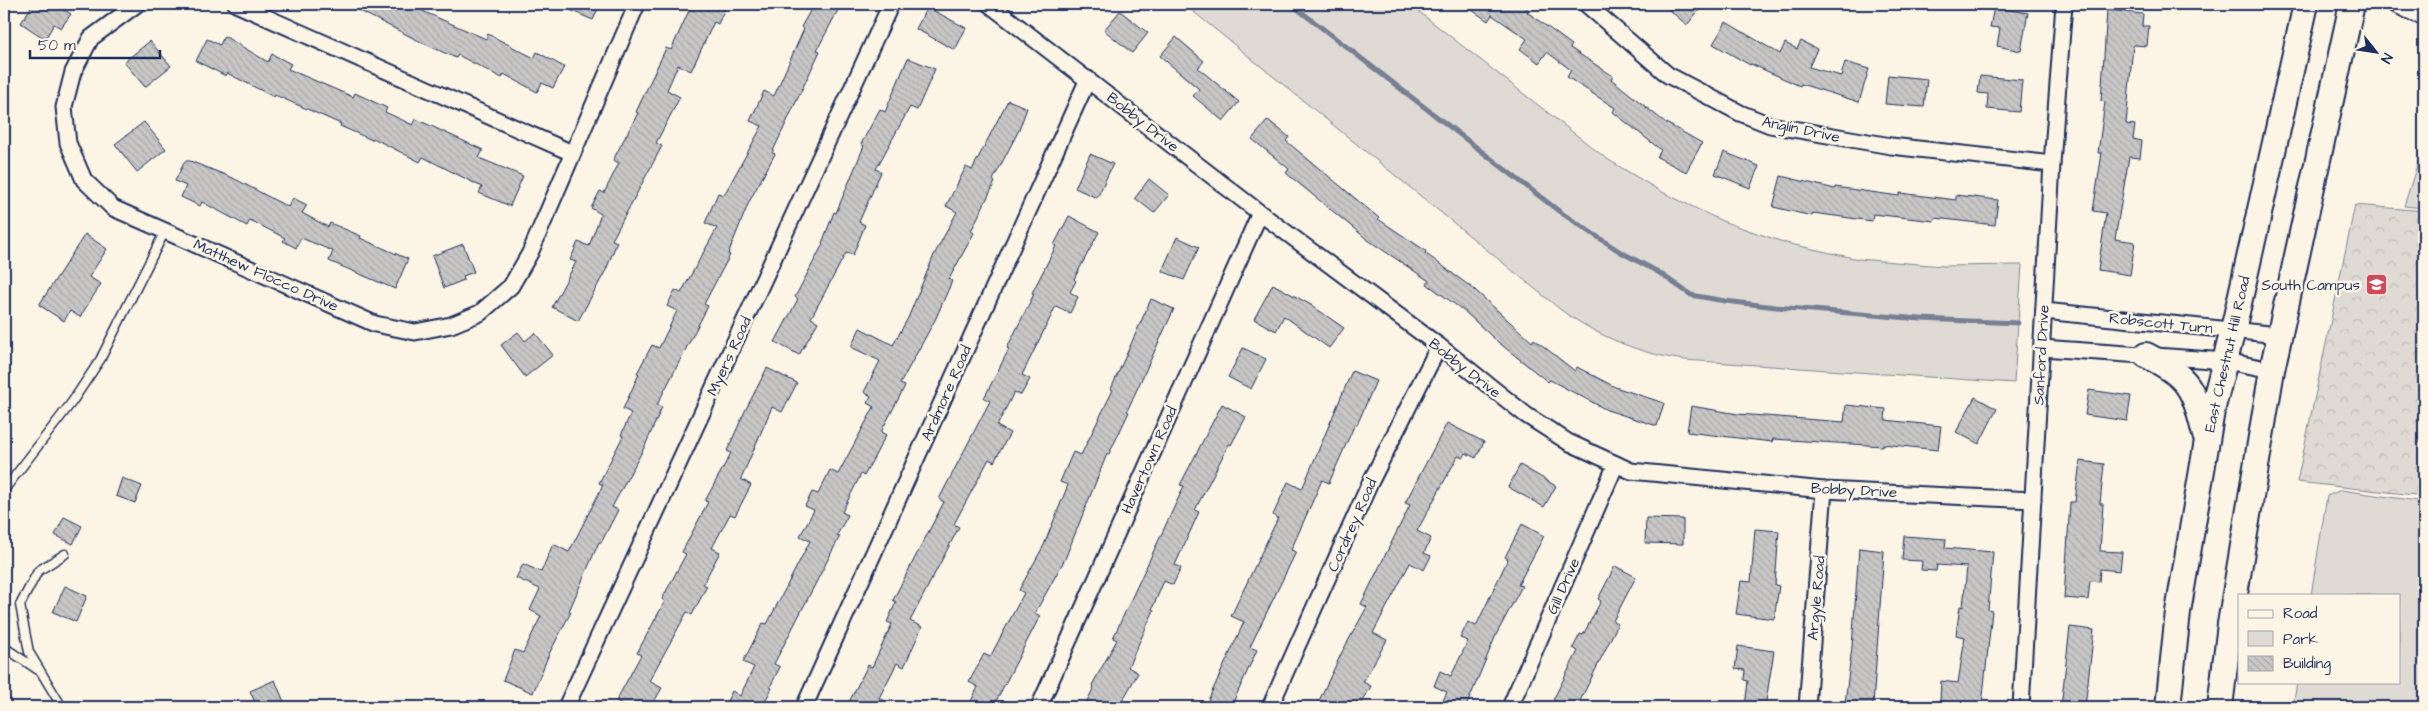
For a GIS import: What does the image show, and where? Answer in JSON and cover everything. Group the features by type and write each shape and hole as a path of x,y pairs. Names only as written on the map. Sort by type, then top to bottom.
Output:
{"main road":[{"name":"East Chestnut Hill Road","path":"2168,707 2178,612 2212,411 2226,361 2306,4"},
{"path":"2220,707 2230,624 2272,370 2352,4"},
{"path":"2146,355 2179,374 2191,387 2207,443"}],"street":[{"name":"Matthew Flocco Drive","path":"138,4 91,38 73,72 64,107 68,142 84,180 113,208 375,324 415,332 451,325 480,313 511,286 530,254 637,4"},
{"path":"236,4 572,153"},
{"name":"Myers Road","path":"566,707 891,4"},
{"name":"Bobby Drive","path":"989,4 1260,214 1439,346 1526,415 1568,442 1631,471 1824,490 2033,500"},
{"name":"Anglin Drive","path":"1586,4 1668,75 1740,114 1770,125 1891,146 2052,164"},
{"name":"Sanford Drive","path":"2021,707 2052,164 2064,4"},
{"path":"2394,4 2424,18"},
{"name":"Ardmore Road","path":"804,707 1088,79"},
{"name":"Havertown Road","path":"1039,707 1260,214"},
{"name":"Robscott Turn","path":"2044,311 2279,335"},
{"name":"Cordrey Road","path":"1270,707 1370,483 1439,346"},
{"name":"Robscott Turn","path":"2042,348 2226,361 2272,370"},
{"name":"Gill Drive","path":"1510,707 1616,464"},
{"name":"Argyle Road","path":"1807,707 1824,490"}],"lane":[{"path":"4,490 72,402 100,360 166,231"},
{"path":"62,707 29,652 20,605 38,571 65,554"},
{"path":"4,647 40,671"}],"green space":[{"path":"1184,4 1409,4 1607,159 1660,191 1722,221 1786,243 1858,259 1943,266 2022,265 2014,383 1685,360 1651,353 1604,336 1561,310"},
{"path":"2424,143 2424,208 2404,206"},
{"path":"2355,205 2424,211 2424,496 2297,482"},
{"path":"2341,490 2424,502 2424,707 2293,707 2297,684 2400,684 2400,594 2311,594 2327,496"}],"building":[{"path":"33,4 55,4 71,14 61,28 54,24 45,39 21,23"},
{"path":"346,4 424,4 420,10 486,39 488,34 534,58 537,52 564,67 553,88 542,83 537,92 504,74 502,78 458,55 456,58 427,45"},
{"path":"556,4 600,4 593,20"},
{"path":"692,4 727,4 718,24 714,22 691,71 678,65 667,90 680,97 656,143 662,146 612,240 617,242 606,270 578,321 552,307 576,262 570,260 578,242 589,246 601,214 591,208 600,191 604,193 619,163 613,160 638,113 636,112 666,48 671,50"},
{"path":"814,4 827,4 838,10 817,50 820,51 772,153 775,154 749,202 728,254 730,255 704,304 708,306 657,405 662,407 645,446 612,507 618,510 601,543 599,542 569,611 571,612 549,654 533,693 503,680 515,650 523,653 541,616 530,610 540,589 516,578 523,564 541,572 553,544 569,552 603,485 599,483 623,436 621,435 631,413 623,409 639,374 637,373 652,345 659,348 677,311 667,306 675,290 681,293 717,228 705,223 718,193 724,195 762,126 750,121 764,91 774,96 804,29 801,27"},
{"path":"1463,4 1521,4 1529,10 1527,12 1572,45 1570,48 1613,76 1611,79 1666,123 1702,143 1686,172 1657,157 1661,150 1613,112 1615,108 1567,77 1571,70 1547,52 1539,63 1520,49 1527,39 1492,15 1488,21"},
{"path":"1662,4 1704,4 1687,25"},
{"path":"927,7 966,28 955,50 916,29"},
{"path":"1994,7 2028,13 2021,51 1997,46 2000,28 1990,27"},
{"path":"2107,10 2143,14 2142,26 2149,26 2147,46 2133,45 2126,124 2135,125 2133,139 2142,141 2140,158 2129,157 2115,239 2135,242 2130,275 2098,270 2106,213 2093,211 2102,153 2098,153 2105,102 2101,101"},
{"path":"1120,11 1148,33 1132,53 1104,30"},
{"path":"1726,22 1780,54 1785,43 1797,49 1801,41 1817,49 1809,67 1841,76 1845,62 1869,69 1859,102 1801,84 1800,86 1750,65 1713,44"},
{"path":"224,36 268,62 272,54 291,64 288,69 353,97 355,93 387,108 385,112 413,125 416,119 483,150 479,158 523,176 510,206 479,193 482,187 423,157 420,162 373,138 372,140 340,126 341,124 275,95 274,97 227,73 226,76 196,61 207,39 220,45"},
{"path":"1176,37 1204,61 1198,68 1239,102 1223,121 1193,96 1199,89 1160,56"},
{"path":"150,41 171,66 145,87 124,62"},
{"path":"908,58 935,69 917,110 910,107 876,169 881,172 859,222 865,225 853,255 846,253 811,318 818,322 799,355 775,342 798,299 795,297 823,244 834,212 836,213 864,146 861,144 880,109 885,112"},
{"path":"1888,75 1927,79 1924,107 1885,104"},
{"path":"1980,76 2022,80 2019,112 1987,109 1988,94 1978,93"},
{"path":"1008,100 1027,108 1019,130 993,180 995,182 971,231 974,233 949,279 952,281 936,318 900,384 905,386 881,432 886,435 864,476 861,474 842,512 848,515 837,535 840,536 774,664 780,667 770,687 772,688 762,707 733,707 726,703 732,691 740,696 754,667 743,662 763,623 767,624 810,541 800,536 814,510 805,506 812,492 818,494 830,470 838,474 874,407 867,403 871,396 864,392 880,361 851,347 860,328 893,345 908,318 934,255 957,212 946,206 966,167 972,170"},
{"path":"1268,120 1289,137 1286,141 1378,219 1426,251 1425,253 1475,290 1532,342 1534,339 1575,371 1577,367 1615,387 1664,403 1657,426 1607,410 1550,380 1548,382 1498,342 1464,311 1427,284 1429,281 1368,240 1286,173 1289,169 1252,139"},
{"path":"144,122 166,149 137,172 115,144"},
{"path":"1724,152 1759,166 1750,188 1715,174"},
{"path":"1090,154 1113,164 1097,198 1075,188"},
{"path":"185,161 190,161 233,178 288,207 293,198 307,205 302,213 328,227 330,223 408,259 395,289 329,261 333,251 301,238 296,248 283,241 285,238 250,220 247,226 202,202 200,206 181,197 186,186 175,181"},
{"path":"1781,176 1835,189 1835,187 1899,196 1900,193 1956,200 1956,195 1998,200 1995,225 1935,218 1934,221 1873,214 1872,221 1813,213 1812,216 1773,207"},
{"path":"1149,179 1169,195 1154,213 1135,198"},
{"path":"1069,216 1099,232 1074,279 1076,281 1070,292 1078,297 1070,313 1056,306 1022,375 1030,379 1021,395 1014,392 997,426 1010,433 994,462 989,459 954,524 959,527 910,621 922,627 904,667 897,663 879,698 898,707 859,707 849,702 868,665 872,667 892,624 887,622 896,602 893,600 944,502 939,499 990,401 984,398 1009,349 1007,348"},
{"path":"85,234 107,249 89,277 101,284 80,317 70,311 64,321 39,305"},
{"path":"1177,237 1199,247 1184,280 1162,271"},
{"path":"463,244 474,272 463,276 464,280 444,288 432,256"},
{"path":"1273,284 1311,305 1344,328 1329,348 1284,316 1276,331 1254,319"},
{"path":"1151,299 1174,309 1127,411 1129,412 1109,454 1107,454 1065,559 1035,613 1040,616 993,707 968,707 978,687 969,682 984,654 990,657 1024,593 1019,590 1044,545 1068,485 1060,482 1073,452 1081,455 1113,390 1111,389"},
{"path":"518,332 525,341 535,333 553,355 525,377 501,345"},
{"path":"1243,348 1266,359 1251,389 1228,377"},
{"path":"767,368 797,383 782,412 772,407 741,479 751,485 735,516 730,514 712,548 720,552 703,584 707,586 692,615 687,612 649,681 662,688 651,707 628,707 616,701 641,655 637,653 665,601 662,599 686,554 682,552 708,502 705,501 731,453 727,451"},
{"path":"1352,371 1376,381 1357,425 1355,424 1329,483 1322,480 1291,550 1296,552 1250,647 1257,650 1231,707 1205,707 1244,622 1231,616 1278,518 1273,515 1288,482 1302,489"},
{"path":"2089,390 2131,396 2127,421 2085,415"},
{"path":"1975,397 1997,409 1979,444 1956,432"},
{"path":"1222,404 1246,417 1231,445 1229,444 1195,510 1199,512 1175,565 1181,568 1173,585 1164,581 1152,609 1154,610 1128,667 1138,673 1119,707 1084,707 1094,687 1092,685 1117,640 1113,638 1184,486 1180,485"},
{"path":"1846,405 1886,409 1885,420 1941,426 1938,450 1883,444 1883,446 1773,439 1772,442 1687,432 1691,406 1738,414 1844,422"},
{"path":"1447,423 1484,442 1476,458 1466,453 1463,458 1458,456 1417,531 1431,538 1424,553 1431,556 1424,570 1410,563 1373,633 1387,640 1363,682 1371,686 1361,705 1356,703 1354,707 1316,707 1342,652 1367,607 1361,604 1410,505 1405,503"},
{"path":"2080,461 2104,464 2100,504 2103,504 2100,551 2122,552 2120,571 2100,569 2099,582 2090,581 2088,600 2064,598 2070,502 2075,502"},
{"path":"1520,465 1556,486 1544,507 1508,487"},
{"path":"122,478 142,486 135,503 116,496"},
{"path":"64,517 82,526 73,544 55,535"},
{"path":"1646,518 1683,519 1683,544 1645,543"},
{"path":"1522,524 1544,536 1518,585 1522,586 1496,635 1466,707 1440,707 1447,692 1434,686 1440,671 1451,676 1468,641 1460,638 1468,622 1476,626 1508,559 1505,557"},
{"path":"1755,529 1779,531 1775,585 1779,586 1774,619 1736,614 1741,581 1751,582"},
{"path":"1904,536 1946,539 1945,548 1993,552 1988,610 1992,611 1982,705 1940,701 1941,681 1958,683 1965,637 1956,635 1960,606 1963,607 1967,567 1937,565 1936,571 1921,570 1922,561 1902,560"},
{"path":"1859,548 1884,551 1873,705 1845,703 1852,647"},
{"path":"1615,566 1636,577 1613,621 1618,624 1577,707 1566,707 1553,700 1578,651 1573,648 1580,634 1583,635 1601,601 1598,599"},
{"path":"65,586 87,596 76,622 53,612"},
{"path":"2070,627 2094,630 2085,707 2061,707"},
{"path":"1738,646 1774,651 1765,707 1745,707 1748,681 1744,680 1745,670 1735,669"},
{"path":"275,680 286,707 257,707 250,691"}],"waterway":[{"path":"1291,4 1560,212 1619,251 1658,272 1691,295 1776,307 1921,319 2018,323"}],"place":[{"name":"South Campus","path":"2376,285"}]}
